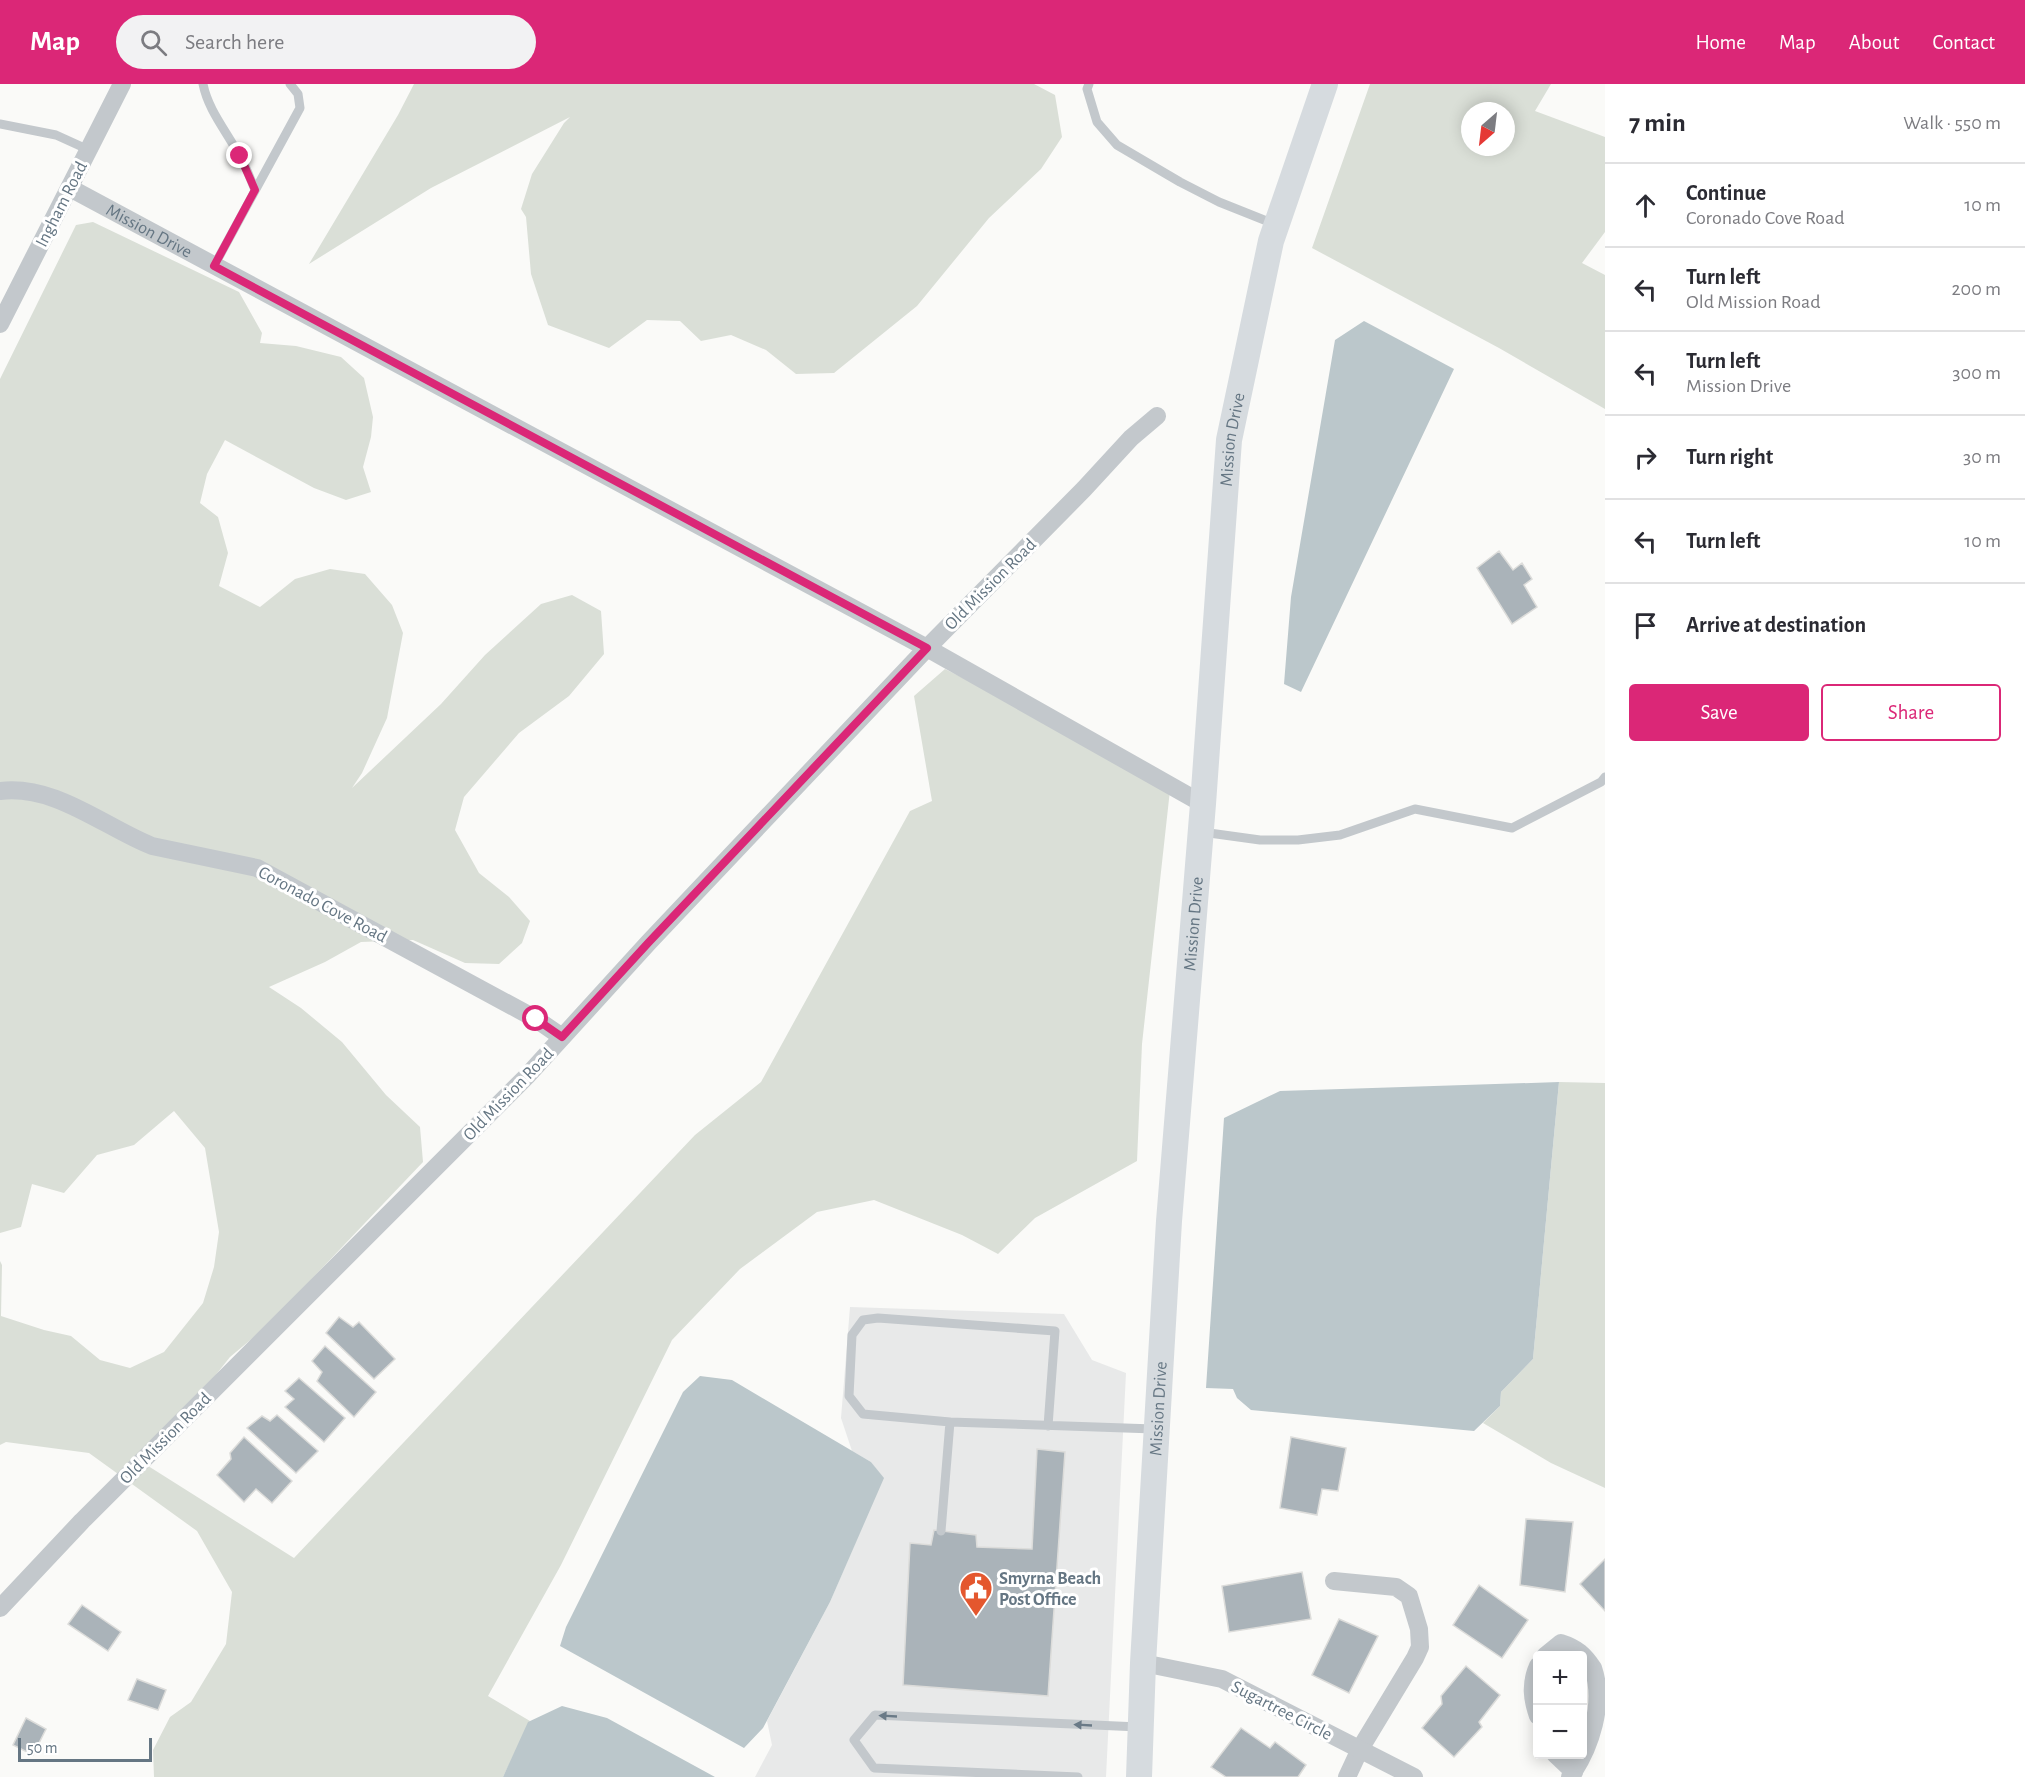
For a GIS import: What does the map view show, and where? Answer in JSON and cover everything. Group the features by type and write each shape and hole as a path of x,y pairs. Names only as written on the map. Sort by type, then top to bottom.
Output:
{"street":[{"name":"Ingham Road","path":"0,324 122,84"},
{"name":"Mission Drive","path":"1139,1777 1143,1663 1169,1221 1201,832 1229,440 1271,241 1325,84"},
{"name":"Mission Drive","path":"70,188 927,648 1203,804"},
{"name":"Old Mission Road","path":"0,1608 82,1521 527,1076 649,942 927,648 1084,489 1131,438 1157,416"},
{"name":"Coronado Cove Road","path":"0,791 11,789 55,798 152,846 257,868 536,1019 562,1037"},
{"path":"1334,1581 1396,1587 1409,1596 1419,1629 1420,1647 1415,1658 1360,1749 1347,1777"},
{"path":"1551,1651 1561,1643 1579,1651"},
{"path":"1558,1759 1572,1775 1583,1759 1597,1729 1604,1697 1598,1675 1587,1658"},
{"name":"Sugartree Circle","path":"1143,1663 1222,1679 1414,1777"},
{"path":"1533,1678 1533,1702"}],"lane":[{"path":"203,84 224,131 240,156 255,190"},
{"path":"214,266 300,108 298,94 290,84"},
{"path":"1089,84 1087,89 1097,122 1117,145 1219,202 1277,224"},
{"path":"0,124 56,135 89,150"},
{"path":"1201,832 1260,840 1298,840 1340,835 1415,809 1512,828 1601,782 1605,777"},
{"path":"1048,1426 1055,1331 878,1318 863,1320 852,1335 849,1396 863,1414 950,1422 1048,1426 1157,1430"},
{"path":"941,1531 950,1422"},
{"path":"1078,1777 874,1768 854,1740 874,1715 1141,1727"}],"shaded area":[{"path":"414,84 1034,84 1055,95 1062,137 1041,169 989,218 917,306 834,373 796,374 766,350 731,335 701,341 680,321 647,320 609,348 548,325 531,274 526,217 521,209 532,174 570,117 431,188 309,264"},
{"path":"1370,84 1551,84 1535,111 1605,137 1605,232 1582,263 1605,275 1605,409 1499,348 1312,248"},
{"path":"93,222 239,292 262,333 260,343 296,346 341,357 364,378 373,417 371,437 363,467 371,492 346,500 314,488 225,440 207,474 200,503 218,517 228,553 219,586 260,607 295,579 330,569 365,574 392,605 403,633 387,718 362,773 352,788 441,704 485,655 541,604 572,595 601,611 604,654 569,696 519,733 464,797 455,830 479,873 509,897 530,921 522,943 499,964 465,963 413,940 361,942 325,962 269,987 301,1008 342,1042 386,1095 420,1127 423,1162 267,1326 230,1357 145,1464 294,1558 695,1135 761,1082 910,811 932,801 914,696 945,669 1171,781 1142,1044 1137,1161 1035,1218 998,1254 962,1235 874,1200 817,1212 740,1269 672,1340 561,1565 488,1696 530,1721 503,1777 154,1777 153,1750 170,1717 191,1702 226,1644 232,1592 197,1531 89,1453 6,1442 0,1445 0,1261 2,1265 1,1316 71,1336 100,1360 130,1368 164,1352 203,1303 214,1267 219,1232 205,1148 174,1111 134,1145 97,1155 64,1193 32,1184 21,1227 0,1233 0,379 76,225"},
{"path":"1364,321 1454,369 1301,692 1284,684 1291,597 1335,340"},
{"path":"1559,1082 1605,1083 1605,1488 1551,1463 1483,1423 1500,1406 1501,1392 1533,1359"},
{"path":"1559,1082 1533,1359 1501,1392 1500,1406 1474,1431 1251,1410 1237,1398 1233,1389 1206,1388 1224,1118 1280,1091"},
{"path":"850,1307 1064,1314 1092,1360 1126,1373 1106,1777 755,1777 772,1745 767,1721 830,1602 883,1478 871,1462 852,1451 841,1418"},
{"path":"700,1376 732,1380 871,1462 884,1478 830,1602 763,1728 744,1748 560,1646 566,1627 683,1392"},
{"path":"562,1706 607,1718 715,1777 503,1777 528,1722"}],"building":[{"path":"1499,551 1513,570 1522,563 1532,579 1524,585 1537,607 1512,624 1477,568"},
{"path":"339,1317 353,1327 359,1322 395,1359 374,1379 326,1333"},
{"path":"325,1346 376,1392 354,1417 317,1381 322,1372 312,1361"},
{"path":"299,1378 345,1418 324,1442 285,1407 294,1399 285,1391"},
{"path":"277,1415 318,1451 296,1473 247,1428 262,1416 270,1421"},
{"path":"244,1437 292,1481 272,1503 256,1489 244,1502 217,1475 231,1459 230,1453"},
{"path":"1291,1437 1346,1448 1338,1491 1322,1489 1317,1515 1280,1508"},
{"path":"1037,1449 1065,1452 1048,1696 903,1685 910,1543 931,1545 934,1530 976,1535 977,1547 1032,1549"},
{"path":"1526,1519 1573,1522 1565,1592 1520,1585"},
{"path":"1605,1559 1605,1611 1580,1584"},
{"path":"1302,1572 1311,1619 1229,1632 1222,1586"},
{"path":"1479,1585 1528,1620 1502,1658 1453,1625"},
{"path":"82,1605 121,1632 108,1651 68,1624"},
{"path":"1339,1619 1378,1636 1349,1693 1312,1675"},
{"path":"1466,1666 1500,1695 1479,1722 1482,1727 1454,1757 1422,1728 1442,1704 1441,1696"},
{"path":"137,1679 166,1690 158,1710 128,1700"},
{"path":"26,1718 46,1729 33,1755 13,1745"},
{"path":"1241,1728 1270,1748 1275,1742 1306,1765 1298,1777 1226,1777 1211,1767"}],"place":[{"name":"Smyrna Beach Post Office","path":"976,1617"}],"route":[{"path":"240,156 255,190 214,266 927,648 562,1037 536,1019"}]}
